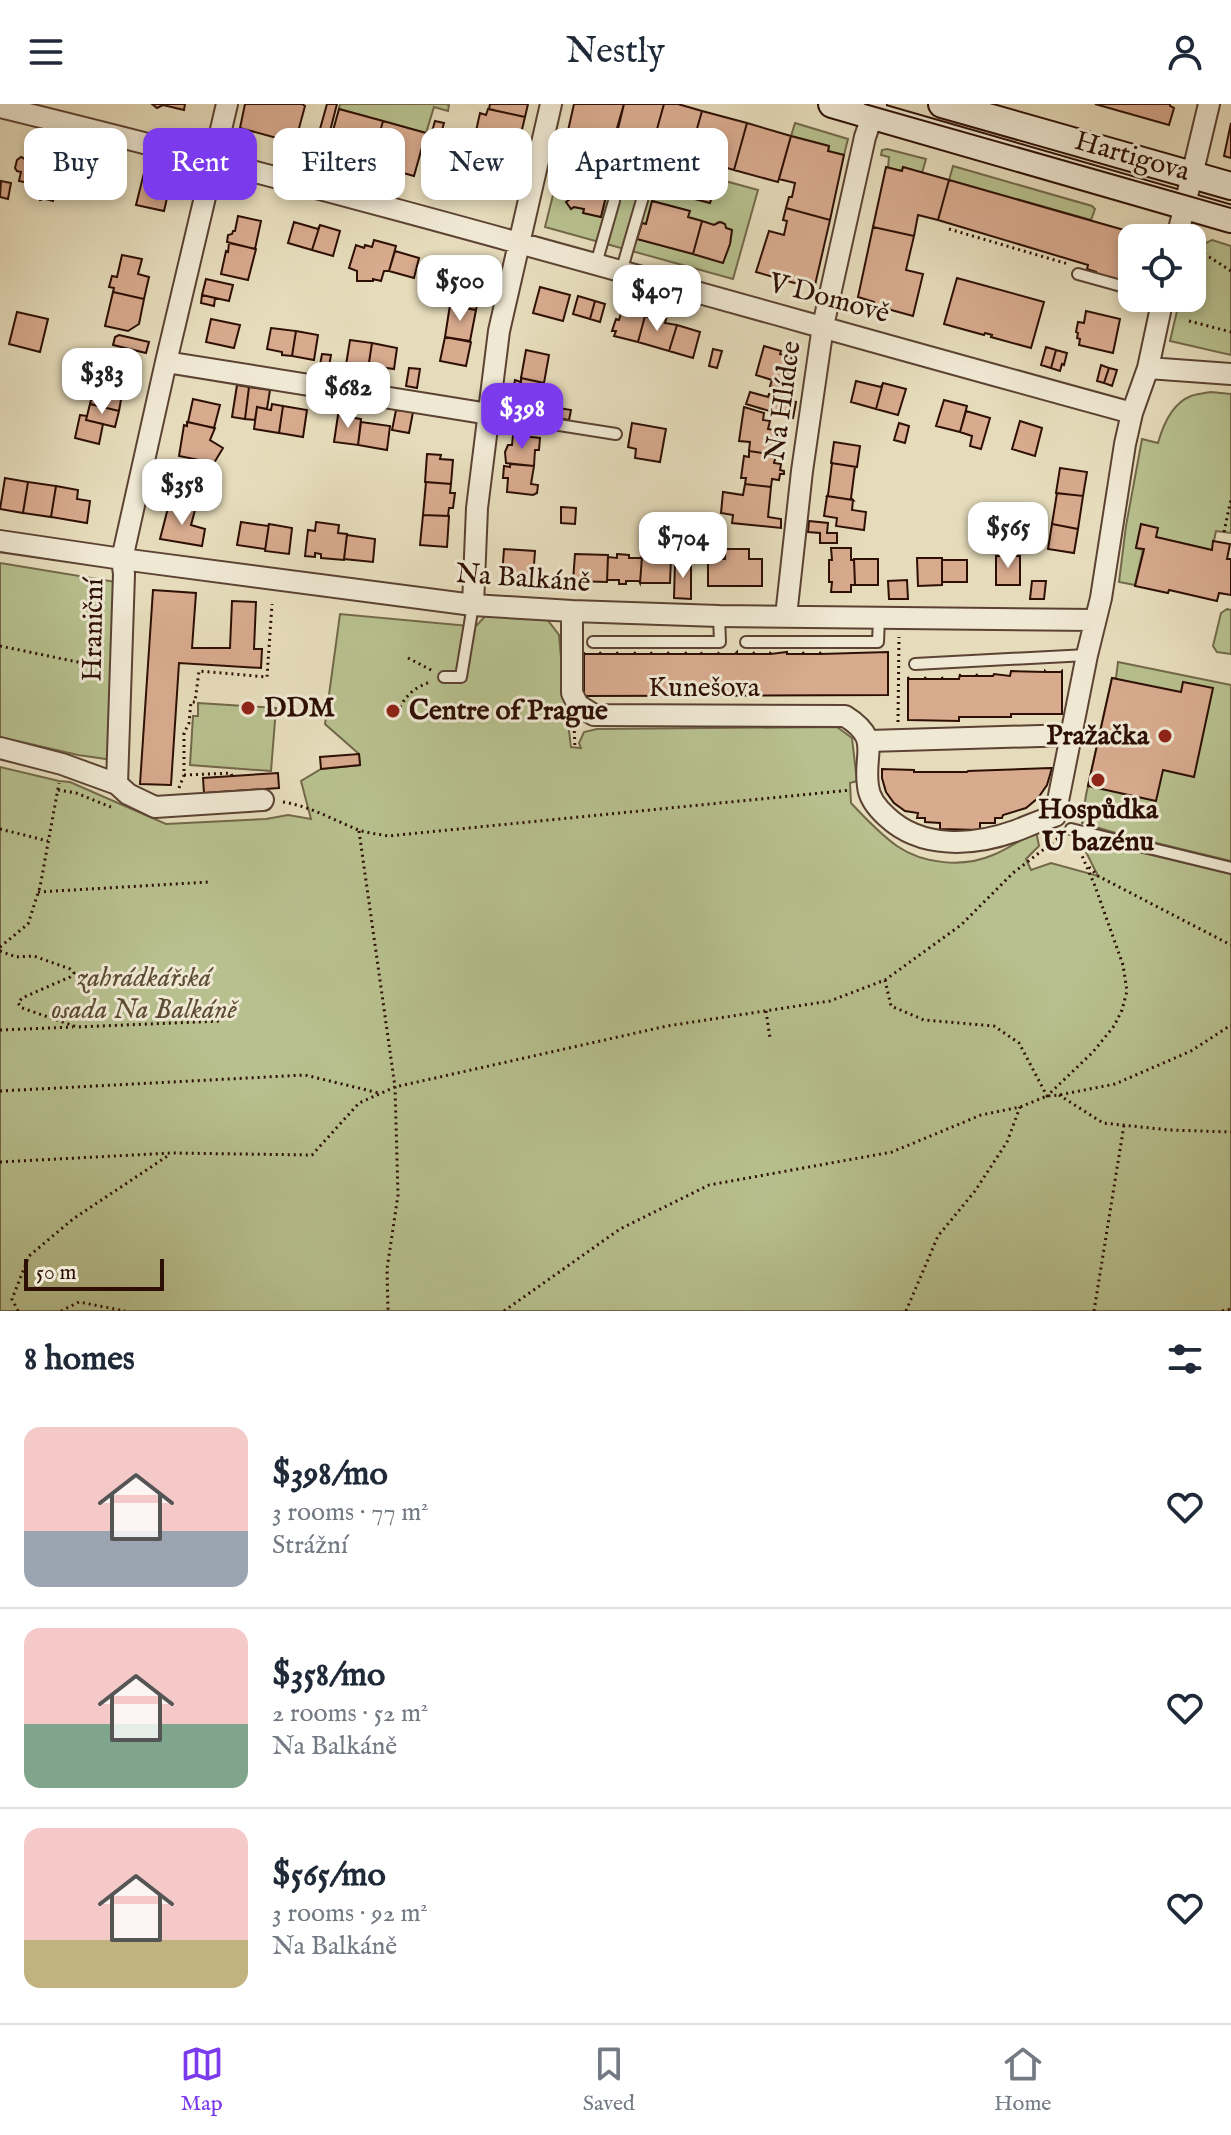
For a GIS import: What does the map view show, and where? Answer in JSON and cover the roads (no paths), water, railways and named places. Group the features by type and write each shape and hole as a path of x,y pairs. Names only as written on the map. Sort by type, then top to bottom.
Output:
{"main road":[{"name":"Hartigova","path":"832,104 874,110 1231,219"},
{"name":"Hartigova","path":"942,104 1231,186"}],"street":[{"name":"Hraniční","path":"222,128 227,104"},
{"path":"473,605 477,508 499,331 551,104"},
{"path":"1180,224 1209,104"},
{"name":"V Domově","path":"0,107 143,143"},
{"name":"Na Hlídce","path":"786,616 802,471 823,326 865,137 874,110"},
{"name":"V Domově","path":"257,173 1132,413"},
{"name":"Hraniční","path":"117,784 122,671 122,559 205,200"},
{"path":"1072,735 869,741 859,789 893,823 914,835 933,840 956,843 982,840 1063,823 1072,735 1101,598 1132,413 1148,368 1160,312"},
{"path":"166,362 489,414"},
{"path":"1148,368 1231,374"},
{"name":"Na Balkáně","path":"0,541 473,605 719,616 1095,620"},
{"name":"Kunešova","path":"572,611 572,693 578,705 594,715 845,716 858,724 869,741"},
{"path":"0,748 62,764 117,784 128,794 155,807 263,800"}],"lane":[{"path":"621,272 642,200"},
{"path":"596,264 614,201"},
{"path":"1078,274 1118,285"},
{"path":"489,414 616,434"},
{"path":"444,677 461,677 473,605"},
{"path":"593,642 720,642 719,616"},
{"path":"746,642 878,642 889,618"},
{"path":"915,664 1087,655"},
{"path":"1063,823 1231,868"}],"tram line":[{"path":"865,104 1231,208"}],"place":[{"name":"DDM","path":"248,708"},
{"name":"Centre of Prague","path":"393,711"},
{"name":"Pražačka","path":"1165,736"},
{"name":"Hospůdka U bazénu","path":"1098,780"}],"park label":[{"name":"zahrádkářská osada Na Balkáně","path":"144,994"}]}
